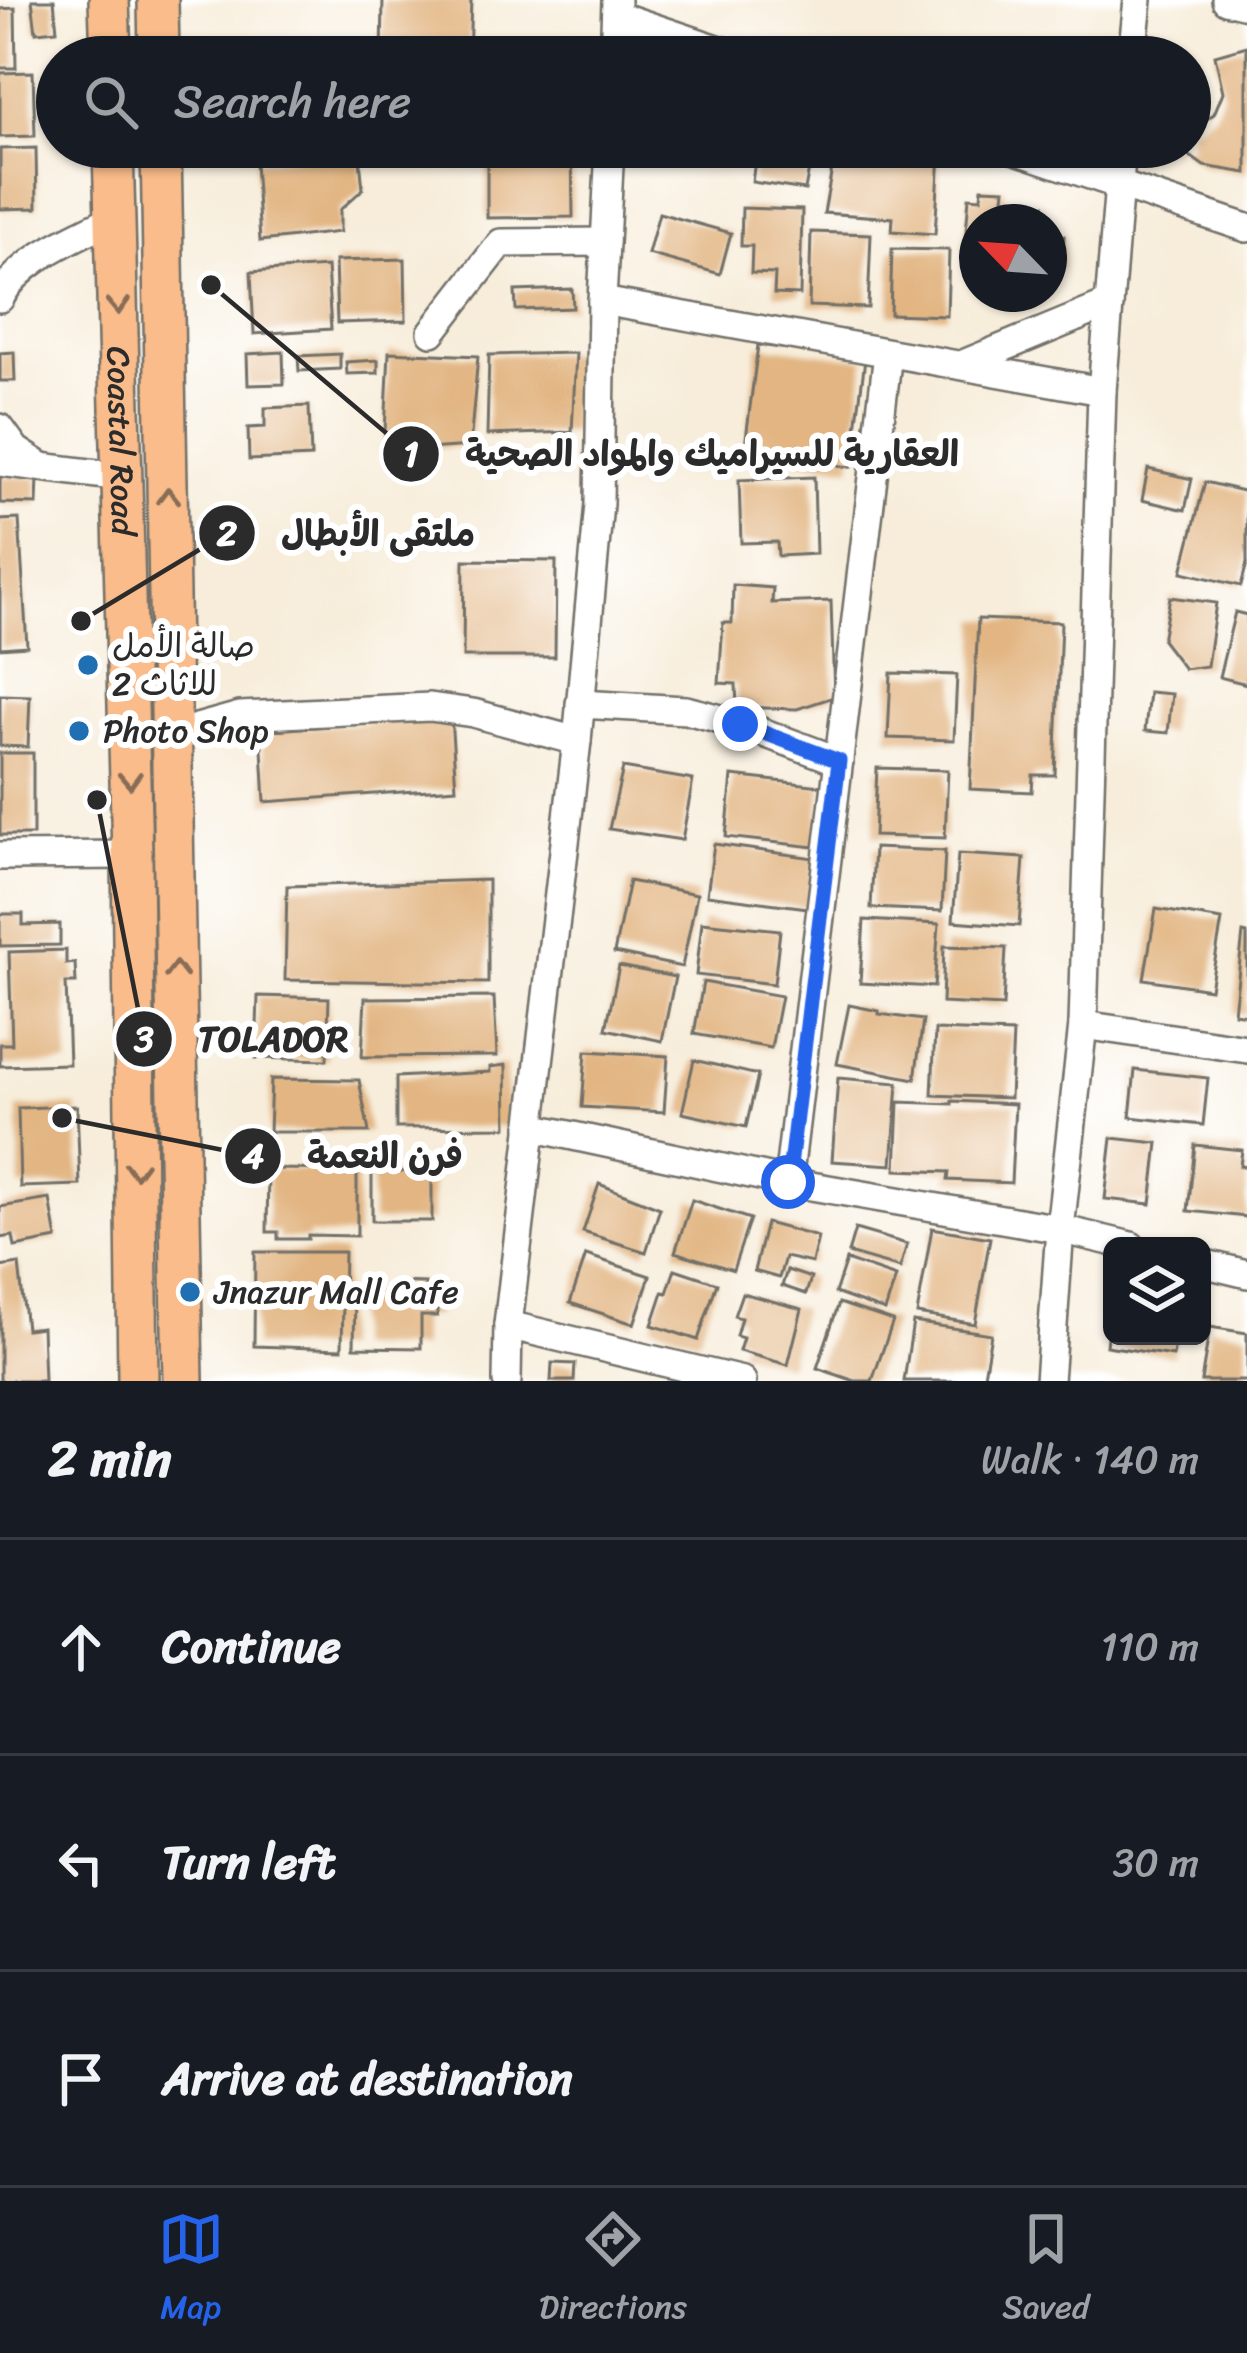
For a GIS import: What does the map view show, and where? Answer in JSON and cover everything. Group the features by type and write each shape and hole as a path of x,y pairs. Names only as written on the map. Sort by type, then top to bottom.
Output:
{"highway":[{"path":"110,0 111,36"},
{"path":"158,0 159,36"},
{"name":"Coastal Road","path":"114,168 133,855 138,1381"},
{"name":"Coastal Road","path":"161,168 183,1381"}],"street":[{"path":"1134,36 1138,0"},
{"path":"1226,0 1247,5"},
{"path":"616,7 688,36"},
{"path":"507,1381 508,1325 577,741 599,504 609,168"},
{"path":"1068,168 1247,228"},
{"path":"1049,1381 1083,1025 1102,391 1120,168"},
{"path":"0,298 12,270 115,217"},
{"path":"432,332 501,243 605,242"},
{"path":"602,301 1102,391"},
{"path":"961,365 1109,304"},
{"path":"788,1182 888,352"},
{"path":"0,428 16,450 43,467"},
{"path":"0,463 122,477"},
{"path":"580,704 686,710 740,724 839,761"},
{"path":"172,735 240,716 430,707 473,713 577,741"},
{"path":"0,856 133,855"},
{"path":"1083,1025 1247,1049"},
{"path":"531,1127 788,1182 1103,1239"},
{"path":"1211,1265 1247,1274"},
{"path":"508,1325 700,1376 742,1381"}],"building":[{"path":"32,0 54,0 57,30 36,32"},
{"path":"383,0 471,0 470,36 382,36"},
{"path":"15,8 16,68 0,68 0,9"},
{"path":"1247,46 1247,173 1211,167 1211,116 1223,92 1215,55"},
{"path":"33,72 35,136 0,137 0,73"},
{"path":"36,148 37,208 0,209 0,149"},
{"path":"255,168 361,168 363,189 340,210 340,232 260,241"},
{"path":"487,168 572,168 573,217 487,218"},
{"path":"754,168 809,168 805,190 752,182"},
{"path":"832,168 939,168 935,234 892,231 893,218 824,213"},
{"path":"982,188 1005,189 1004,197 1023,204 968,204 969,197 981,198"},
{"path":"742,208 802,210 800,295 774,294 775,274 751,273 752,246 741,246"},
{"path":"659,213 731,233 720,274 648,254"},
{"path":"811,232 871,234 868,308 809,306"},
{"path":"892,249 949,250 947,316 890,314"},
{"path":"405,259 406,321 337,323 335,261"},
{"path":"327,267 331,329 254,334 251,272"},
{"path":"572,289 573,308 516,310 515,291"},
{"path":"758,345 865,359 851,467 744,454"},
{"path":"14,352 15,381 0,381 0,353"},
{"path":"283,352 284,384 248,385 247,354"},
{"path":"389,352 478,356 470,446 384,452"},
{"path":"576,353 572,432 487,435 489,355"},
{"path":"340,354 340,369 299,371 298,356"},
{"path":"378,360 378,373 347,374 346,362"},
{"path":"309,406 311,457 249,460 248,428 265,427 265,408"},
{"path":"1148,469 1192,479 1185,510 1142,500"},
{"path":"0,476 38,478 37,504 0,503"},
{"path":"814,477 816,554 778,556 777,542 741,543 739,480"},
{"path":"1205,482 1247,492 1247,563 1241,586 1182,572"},
{"path":"19,519 27,646 0,648 0,520"},
{"path":"464,560 556,561 555,657 463,657"},
{"path":"733,585 773,588 772,603 831,601 834,697 797,709 737,707 736,684 719,683 723,623 732,623"},
{"path":"1170,597 1216,603 1207,666 1184,669 1162,640"},
{"path":"1235,612 1247,615 1247,684 1219,677"},
{"path":"978,619 1061,622 1055,775 1033,775 1032,792 970,789"},
{"path":"891,673 957,675 954,740 888,738"},
{"path":"1149,692 1172,694 1168,733 1145,731"},
{"path":"0,695 30,696 28,747 0,746"},
{"path":"451,717 456,788 265,802 261,731"},
{"path":"0,753 33,753 33,835 0,835"},
{"path":"623,768 693,780 682,840 609,829"},
{"path":"877,768 948,770 945,838 874,836"},
{"path":"732,776 822,786 815,847 726,837"},
{"path":"714,844 814,858 808,908 707,895"},
{"path":"874,848 945,851 942,911 871,908"},
{"path":"958,854 1024,858 1019,926 953,921"},
{"path":"488,880 488,983 285,980 287,886"},
{"path":"629,881 697,894 682,967 614,953"},
{"path":"1156,909 1222,920 1210,989 1144,979"},
{"path":"0,914 23,914 23,925 60,924 60,945 0,946"},
{"path":"864,920 939,924 934,987 860,983"},
{"path":"702,922 780,930 774,984 696,975"},
{"path":"1243,933 1247,934 1247,1015 1234,1013"},
{"path":"944,946 1006,948 1003,1006 942,1003"},
{"path":"66,950 66,964 75,963 76,983 66,983 69,1064 0,1066 0,1044 12,1044 9,952"},
{"path":"619,966 675,977 662,1041 606,1029"},
{"path":"703,982 781,996 771,1048 694,1034"},
{"path":"258,996 329,998 327,1060 256,1058"},
{"path":"494,997 497,1056 362,1057 365,998"},
{"path":"849,1005 923,1020 915,1079 837,1064"},
{"path":"935,1030 1013,1033 1010,1098 932,1095"},
{"path":"586,1051 668,1056 664,1112 582,1107"},
{"path":"694,1060 758,1075 746,1127 682,1113"},
{"path":"506,1065 507,1127 396,1128 396,1077 490,1072 490,1067"},
{"path":"1135,1070 1208,1078 1203,1125 1130,1117"},
{"path":"838,1078 898,1083 892,1165 832,1161"},
{"path":"271,1079 359,1080 369,1132 269,1132"},
{"path":"899,1102 1015,1104 1011,1183 948,1180 949,1172 896,1170"},
{"path":"77,1106 80,1185 20,1187 18,1108"},
{"path":"1112,1138 1158,1143 1151,1204 1105,1199"},
{"path":"1195,1145 1242,1150 1240,1166 1247,1167 1247,1217 1188,1211"},
{"path":"268,1169 357,1170 357,1236 278,1239 278,1232 267,1232"},
{"path":"372,1171 432,1172 432,1221 372,1221"},
{"path":"599,1184 660,1208 646,1252 583,1232"},
{"path":"50,1199 57,1239 15,1247 13,1236 0,1238 0,1207"},
{"path":"692,1200 750,1219 733,1270 675,1252"},
{"path":"766,1223 818,1237 812,1263 785,1257 779,1278 754,1271"},
{"path":"932,1228 990,1238 975,1324 917,1314"},
{"path":"855,1229 907,1244 900,1268 848,1253"},
{"path":"255,1252 344,1252 342,1349 254,1346"},
{"path":"586,1255 650,1276 634,1324 570,1303"},
{"path":"846,1260 896,1277 885,1311 835,1293"},
{"path":"19,1264 26,1329 42,1327 44,1381 0,1381 0,1267"},
{"path":"675,1269 717,1283 698,1340 652,1325"},
{"path":"787,1270 811,1278 806,1294 782,1286"},
{"path":"395,1282 425,1283 425,1293 437,1293 437,1316 421,1316 421,1348 354,1347 355,1292 395,1293"},
{"path":"742,1293 802,1309 788,1365 739,1351 743,1338 736,1336 741,1318 734,1316"},
{"path":"839,1303 893,1321 872,1381 855,1381 817,1368"},
{"path":"913,1322 991,1334 983,1381 904,1381"},
{"path":"1211,1327 1247,1333 1247,1381 1201,1381"},
{"path":"1106,1345 1175,1345 1173,1356"},
{"path":"552,1363 575,1364 574,1381 551,1381"}],"place":[{"name":"العقارية للسيراميك والمواد الصحية","path":"211,285"},
{"name":"ملتقى الأبطال","path":"81,621"},
{"name":"صالة الأمل للاثاث 2","path":"88,665"},
{"name":"Photo Shop","path":"79,731"},
{"name":"TOLADOR","path":"97,800"},
{"name":"فرن النعمة","path":"62,1118"},
{"name":"Jnazur Mall Cafe","path":"190,1292"}],"route":[{"path":"740,724 839,761 788,1182"}]}
